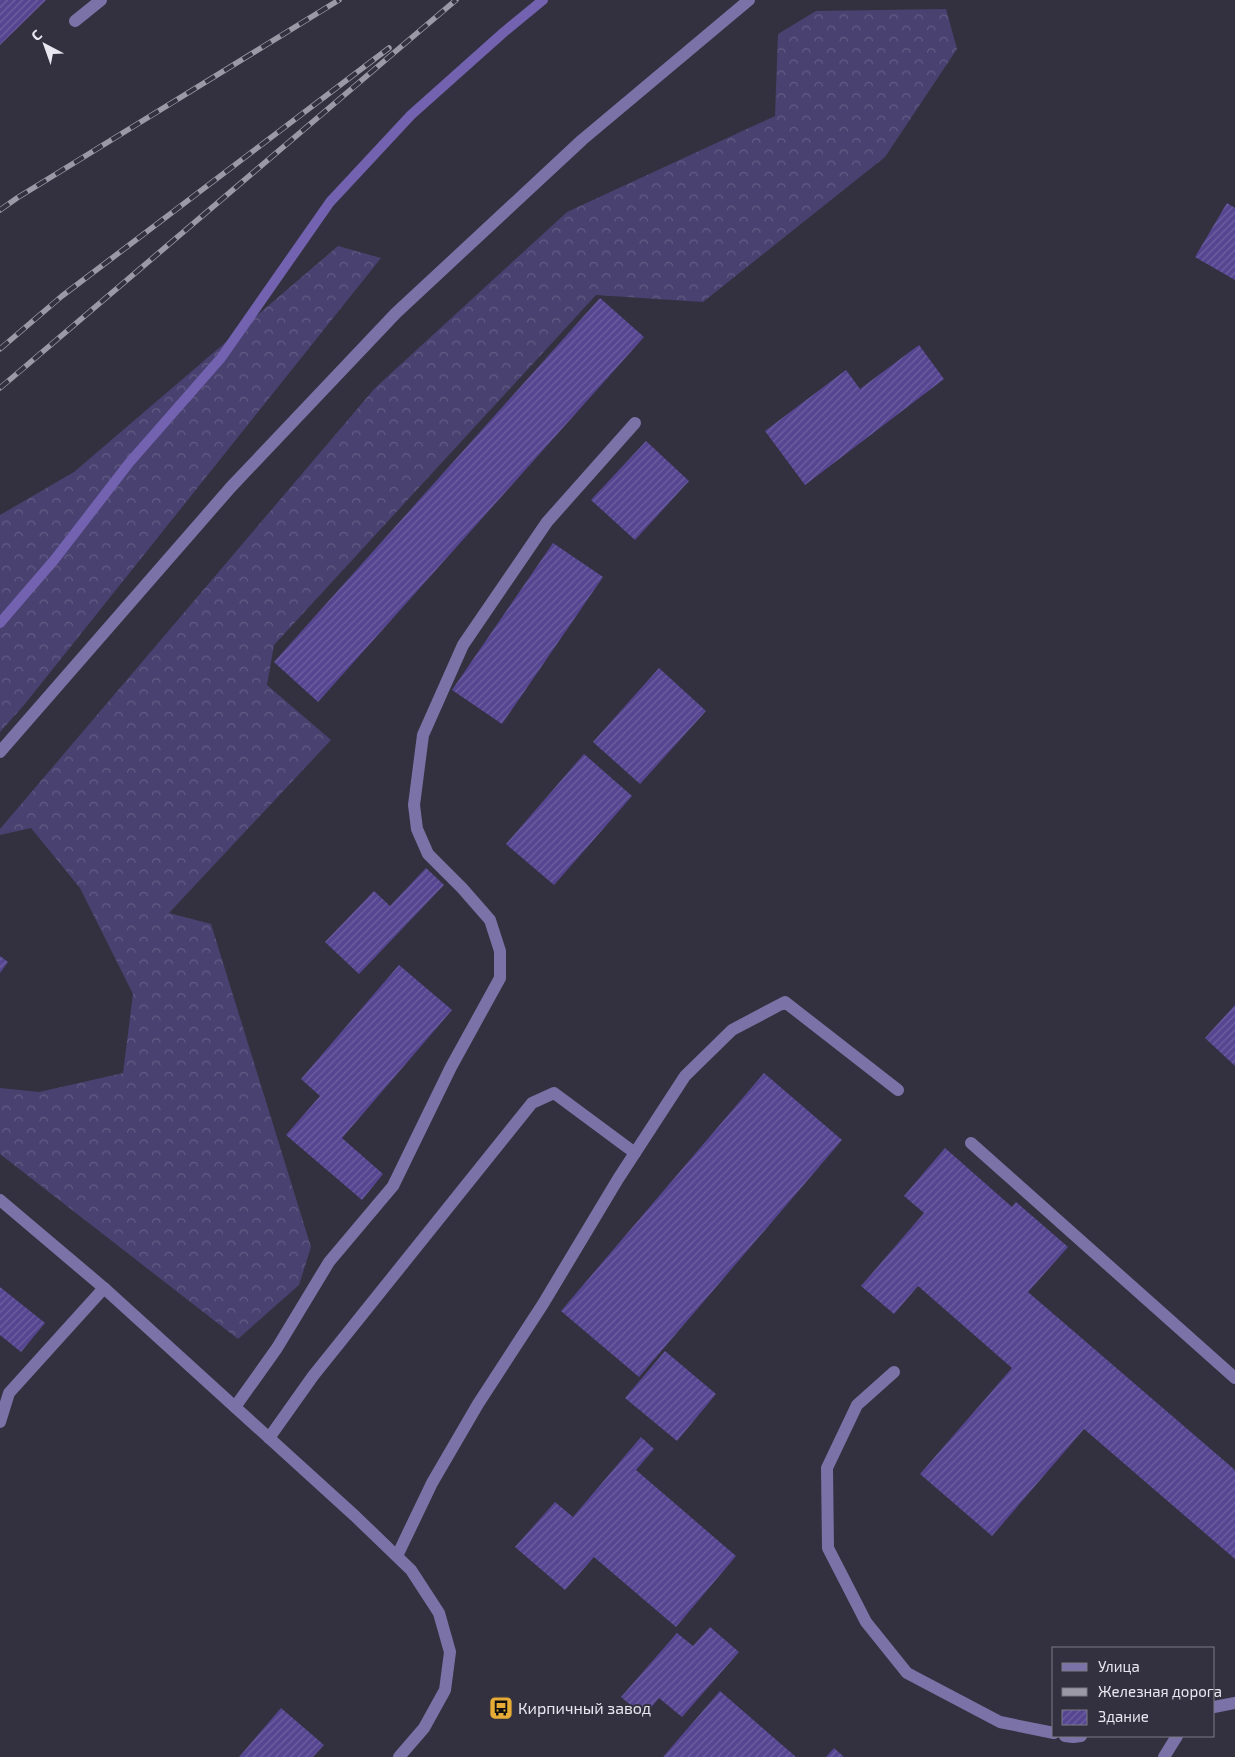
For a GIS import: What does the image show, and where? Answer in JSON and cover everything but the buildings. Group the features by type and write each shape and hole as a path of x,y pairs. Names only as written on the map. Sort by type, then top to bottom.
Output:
{"street":[{"path":"74,21 101,0"},
{"path":"0,752 231,487 396,312 582,140 749,0"},
{"path":"235,1407 278,1348 329,1262 392,1186 451,1066 500,978 500,951 490,920 462,888 428,854 417,829 414,805 424,735 464,644 474,628 547,522 635,423"},
{"path":"397,1556 432,1483 478,1404 543,1304 635,1153 685,1076 732,1030 785,1002 898,1090"},
{"path":"269,1438 313,1376 532,1103 554,1093 635,1153"},
{"path":"971,1143 1235,1378"},
{"path":"0,1200 104,1288 411,1570 440,1613 450,1652 445,1690 424,1728 399,1757"},
{"path":"0,1422 9,1393 104,1288"},
{"path":"894,1372 857,1405 827,1468 828,1548 866,1622 907,1673 1000,1722 1052,1733"},
{"path":"1215,1708 1235,1703"},
{"path":"1164,1757 1176,1737"}],"green space":[{"path":"946,9 957,49 885,157 703,302 596,295 274,645 267,685 331,740 169,913 211,924 311,1247 299,1285 238,1339 0,1154 0,1088 39,1092 123,1073 133,994 80,888 31,828 0,835 0,829 375,388 567,212 775,116 778,34 816,11"},
{"path":"338,246 381,258 24,705 0,732 0,515 74,472"}],"waterway":[{"path":"0,623 55,559 129,463 221,358 330,202 411,115 543,0"}],"railway":[{"path":"0,210 339,0"},
{"path":"0,388 456,0"},
{"path":"0,349 62,296 389,48"}],"place":[{"name":"Кирпичный завод","path":"501,1708"}]}
